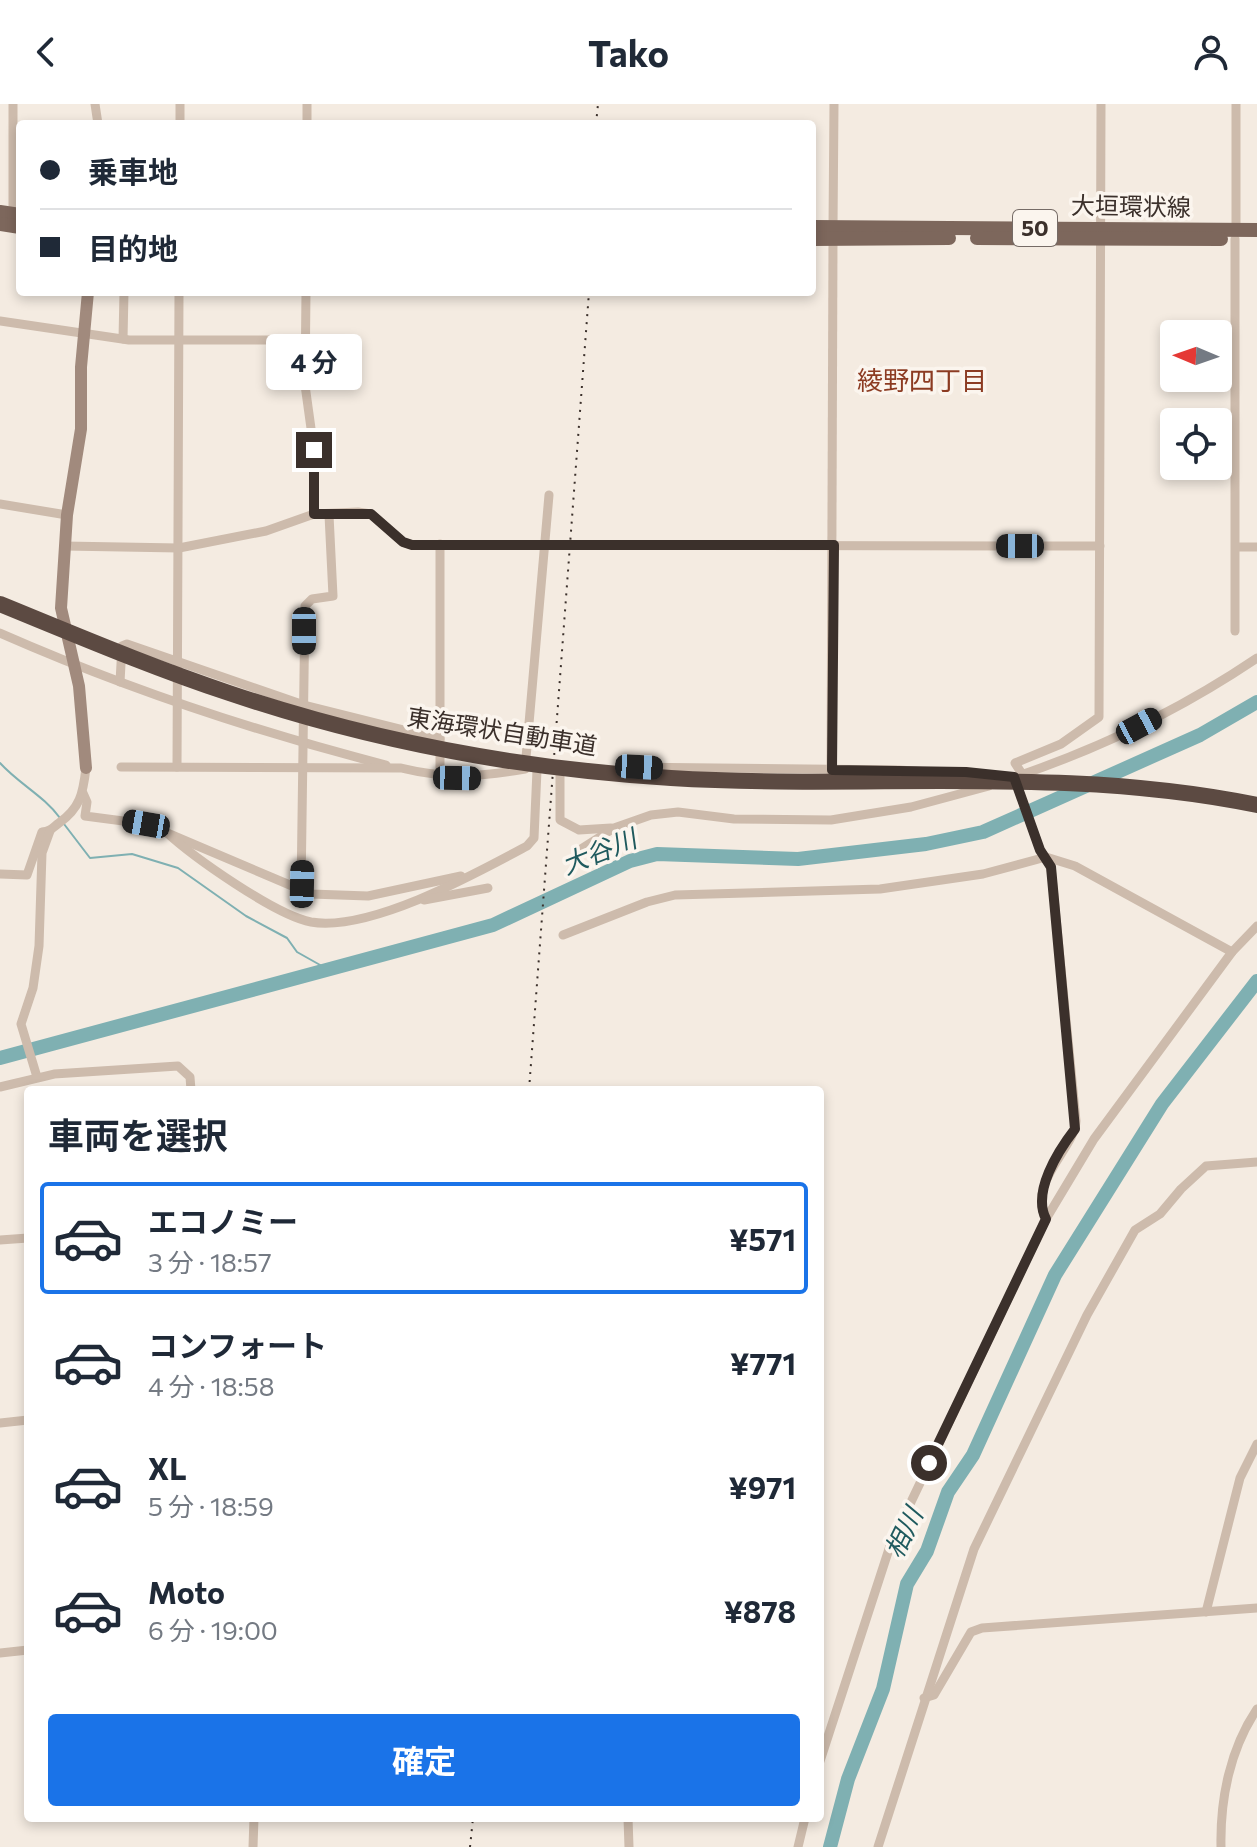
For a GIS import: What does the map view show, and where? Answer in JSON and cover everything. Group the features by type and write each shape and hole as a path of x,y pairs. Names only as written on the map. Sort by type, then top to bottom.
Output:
{"highway":[{"name":"東海環状自動車道","path":"0,604 170,673 288,712 405,742 522,763 673,778 1055,781 1189,793 1257,805"}],"main road":[{"path":"0,224 13,217"},
{"name":"大垣環状線","path":"816,228 833,233 1235,235 1257,239"},
{"name":"大垣環状線","path":"1235,235 1257,230"},
{"name":"大垣環状線","path":"816,238 833,233"}],"street":[{"path":"13,104 13,217"},
{"path":"831,787 834,104"},
{"path":"1046,1219 1040,1207 1042,1196 1058,1154 1075,1129 1076,1121 1051,867 1043,854 1016,779 1015,763 1061,744 1099,717 1101,104"},
{"path":"1235,631 1236,104"},
{"path":"0,874 27,875 42,832 50,831 72,815 83,793 86,768 74,665 61,608 67,515 81,429 83,334 88,296"},
{"path":"123,339 124,296"},
{"path":"177,767 179,296"},
{"path":"306,296 306,403 314,450 314,514"},
{"path":"0,321 123,339 305,340"},
{"path":"525,769 549,495"},
{"path":"0,504 67,515"},
{"path":"64,546 179,548 266,531 314,514 371,514 403,542 440,544 1100,546"},
{"path":"301,891 305,606 312,599 333,596 329,515"},
{"path":"440,544 440,778"},
{"path":"1236,547 1257,547"},
{"path":"0,633 176,703 304,744 440,778 474,778 525,769 560,769 579,765 699,770 978,772 1016,779"},
{"path":"120,682 122,646 127,644 304,705 440,739"},
{"path":"581,849 614,828 651,815 678,812 734,819 831,820 870,815 1016,779 1130,731 1217,685 1257,658"},
{"path":"121,767 401,768"},
{"path":"560,769 560,820 579,830 614,828"},
{"path":"409,902 476,873 527,846 534,838 537,770"},
{"path":"83,793 87,802 85,816 146,824 301,891 368,896 476,873"},
{"path":"37,1074 21,1024 33,988 39,946 42,853 50,831"},
{"path":"166,832 192,854 286,912 309,922 336,923 409,902 488,888"},
{"path":"563,935 647,902 675,895 880,889 983,874 1043,854 1075,866 1232,952"},
{"path":"824,1749 890,1546 1046,1219 1094,1139 1232,952 1257,926"},
{"path":"0,1087 37,1074 178,1066 190,1077 191,1086"},
{"path":"878,1847 974,1549 1087,1315 1135,1230 1160,1214 1206,1166 1257,1162"},
{"path":"0,1240 24,1238"},
{"path":"0,1423 24,1420"},
{"path":"1206,1612 1240,1478 1257,1444"},
{"path":"924,1698 934,1695 971,1632 1257,1608"},
{"path":"0,1653 24,1650"},
{"path":"1221,1847 1221,1823 1234,1757 1257,1709"},
{"path":"253,1847 254,1822"},
{"path":"628,1822 629,1847"},
{"path":"798,1847 804,1822"}],"waterway":[{"name":"大谷川","path":"0,1058 493,925 630,861 657,854 798,859 926,844 983,832 1200,735 1257,702"},
{"path":"0,763 60,818"},
{"path":"64,824 90,858 132,854 178,868 246,916 287,938 297,952 329,970"},
{"name":"相川","path":"830,1847 848,1779 883,1689 907,1584 927,1551 948,1492 973,1455 1055,1275 1162,1104 1257,981"}],"railway":[{"path":"596,120 598,104"},
{"path":"529,1086 589,296"},
{"path":"470,1847 473,1822"}],"district":[{"name":"綾野四丁目","path":"922,381"}],"route":[{"path":"314,450 314,514 371,514 403,542 412,545 834,545 832,770 966,772 1014,777 1040,850 1051,867 1076,1121 1075,1129 1058,1154 1042,1196 1040,1207 1046,1219 929,1463"}]}
